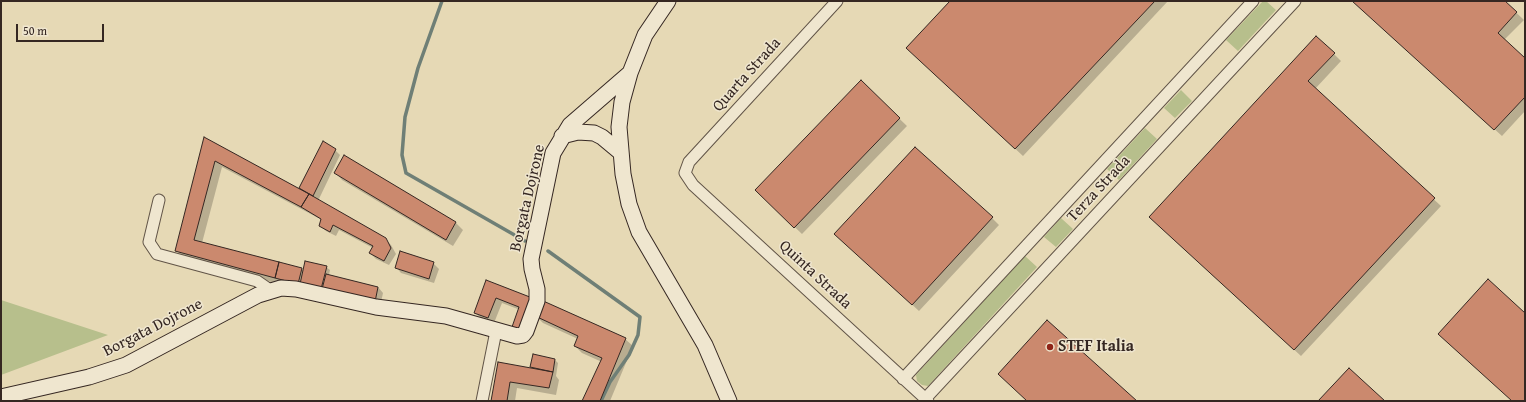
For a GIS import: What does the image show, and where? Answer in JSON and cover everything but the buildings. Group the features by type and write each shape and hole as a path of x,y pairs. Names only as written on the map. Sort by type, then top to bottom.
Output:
{"street":[{"path":"668,1 645,35 630,73 622,102 619,128 620,152 629,204 639,232 705,345 729,401"},
{"name":"Quarta Strada","path":"685,173 689,162 837,1"},
{"name":"Terza Strada","path":"903,379 1253,1"},
{"name":"Terza Strada","path":"927,400 1295,1"},
{"name":"Borgata Dojrone","path":"1,398 89,377 126,365 270,290 296,289 376,307 446,316 496,331 517,336 523,335 526,331 537,301 537,290 531,259 553,153 562,136 577,118 630,73"},
{"name":"Borgata Dojrone","path":"562,136 578,132 594,133 620,152"},
{"name":"Quinta Strada","path":"685,173 694,185 927,400"},
{"path":"159,200 149,242 157,254 258,281 270,290"},
{"path":"482,401 496,331"}],"green space":[{"path":"1263,1 1266,1 1276,10 1238,51 1226,40"},
{"path":"1181,90 1192,101 1175,118 1164,108"},
{"path":"1145,128 1157,139 1119,180 1107,169"},
{"path":"1061,218 1073,229 1056,247 1044,237"},
{"path":"1025,256 1037,267 928,386 922,385 917,381 916,375"},
{"path":"1,300 108,335 1,375"}],"waterway":[{"path":"442,1 418,68 405,117 402,155 406,173 525,241"},
{"path":"548,251 640,317 638,335 629,355 610,382 601,401"}],"place":[{"name":"STEF Italia","path":"1050,347"}]}
